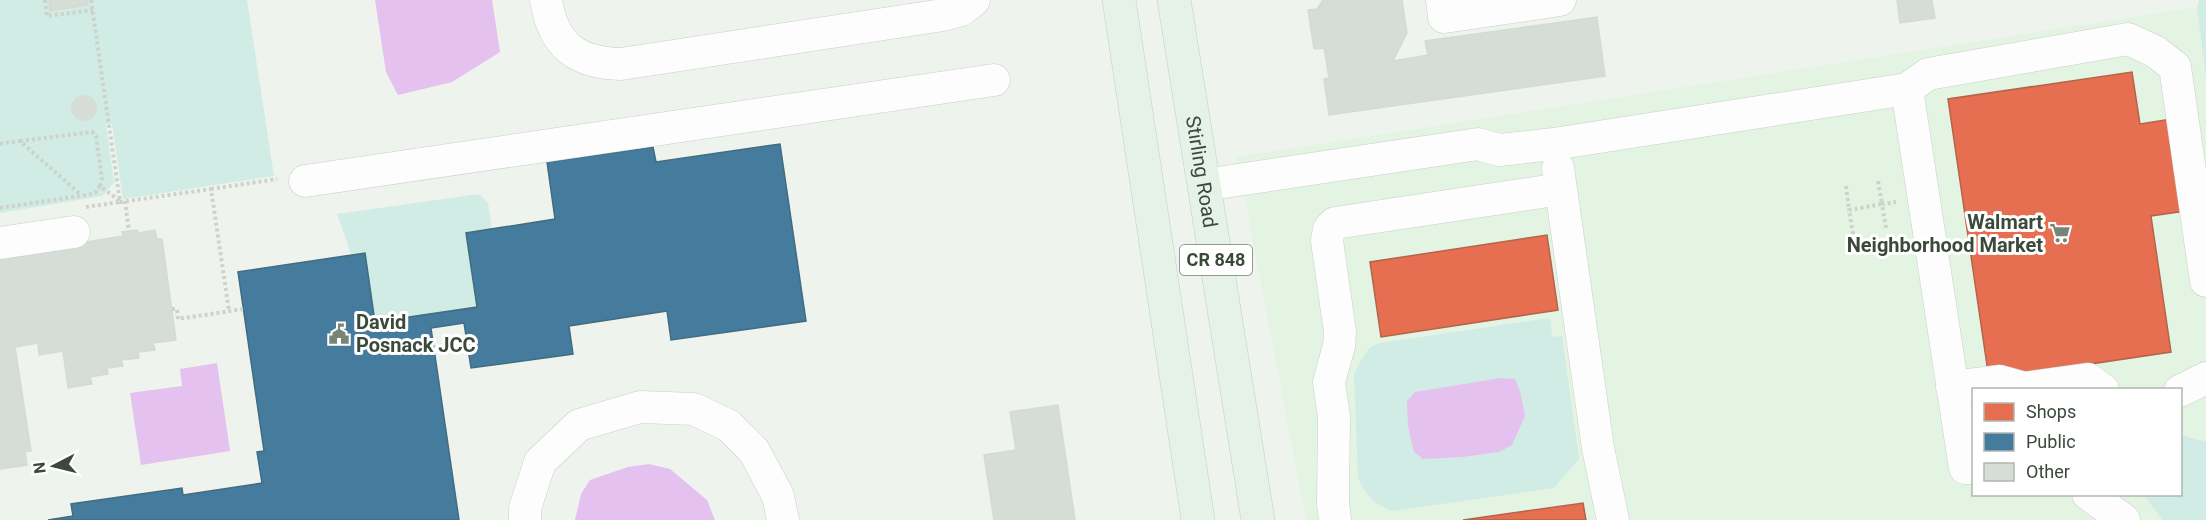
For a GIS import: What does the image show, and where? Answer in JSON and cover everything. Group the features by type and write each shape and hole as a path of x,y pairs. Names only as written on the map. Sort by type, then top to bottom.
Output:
{"main road":[{"name":"CR 848","path":"1119,0 1198,520"},
{"name":"Stirling Road","path":"1174,0 1258,520"}],"lane":[{"path":"546,0 554,28 562,42 574,53 588,61 612,64 944,15 961,10 974,0"},
{"path":"1442,0 1444,16 1560,0"},
{"path":"1204,185 1478,144 1499,150 1554,144 1907,89 1928,74 2128,39 2156,51 2175,68 2206,281"},
{"path":"291,180 994,80"},
{"path":"1907,89 1965,468 1972,468"},
{"path":"1554,144 1598,448 1614,520"},
{"path":"1335,520 1333,503 1334,417 1329,382 1340,346 1340,332 1327,241 1329,229 1335,223 1561,189"},
{"path":"0,243 74,232"},
{"path":"2182,390 2206,378"},
{"path":"1952,387 1999,381 2024,388 2088,379 2100,388"},
{"path":"525,520 525,508 540,462 579,425 640,407 694,409 729,426 754,451 778,496 783,520"},
{"path":"2089,496 2124,520"}],"path":[{"path":"45,0 47,16 93,9"},
{"path":"91,0 129,231"},
{"path":"0,144 92,132 96,136 102,179 94,193 0,208"},
{"path":"20,141 81,196"},
{"path":"100,186 123,201 291,180"},
{"path":"1878,181 1886,228"},
{"path":"1845,186 1853,234"},
{"path":"211,189 230,311"},
{"path":"1849,210 1904,201"},
{"path":"172,309 177,309 178,319 243,309"}],"shaded area":[{"path":"0,0 247,0 274,176 123,199 112,124 106,124 114,183 102,196 0,213"},
{"path":"375,0 492,0 500,52 452,82 398,95 386,72"},
{"path":"2199,0 2206,0 2206,78 2197,7"},
{"path":"2197,7 2206,78 2206,442 2182,435 2182,388 1972,388 1972,496 2145,496 2162,520 1306,520 1237,157"},
{"path":"479,194 488,203 492,229 466,233 477,307 375,322 337,214"},
{"path":"1550,318 1552,337 1562,336 1579,459 1554,488 1392,511 1374,502 1364,490 1358,477 1354,374 1370,347 1380,343"},
{"path":"217,363 230,451 141,465 130,393 182,386 180,369"},
{"path":"1501,378 1515,379 1525,416 1512,445 1499,452 1462,457 1423,459 1414,452 1408,426 1407,401 1415,392"},
{"path":"2182,435 2206,442 2206,520 2162,520 2145,496 2182,496"},
{"path":"649,464 670,469 707,500 715,520 575,520 581,494 590,480 628,467"}],"building: Shops":[{"path":"2132,72 2140,124 2171,119 2185,211 2151,216 2171,352 1989,379 1948,99"},
{"path":"1547,235 1558,310 1381,337 1370,262"},
{"path":"1583,503 1586,520 1463,520"}],"building: Public":[{"name":"David Posnack JCC","path":"780,144 806,321 671,340 667,311 569,326 573,354 471,368 464,323 431,328 459,520 48,520 73,516 71,504 182,488 183,495 262,483 257,452 264,451 238,272 365,253 375,322 477,307 466,233 555,219 547,162 653,147 656,162"}],"building: Other":[{"path":"49,0 87,0 88,5 50,11"},
{"path":"1323,0 1402,0 1407,33 1393,61 1428,55 1425,41 1597,17 1605,76 1329,115 1324,79 1329,78 1324,48 1314,49 1308,10 1317,9"},
{"path":"1897,0 1932,0 1935,18 1900,23"},
{"path":"84,96 89,97 95,103 95,113 89,119 84,120 79,119 73,113 72,108 73,103 79,97"},
{"path":"137,230 138,233 155,230 157,239 162,239 176,340 153,343 155,350 138,352 139,358 121,360 123,366 107,368 108,374 90,377 92,384 68,388 63,351 39,355 38,343 15,347 31,451 25,452 27,465 0,469 0,256 123,236 122,232"},
{"path":"1058,405 1075,520 994,520 984,455 1016,450 1010,412"}],"place":[{"name":"Walmart Neighborhood Market","path":"2060,233"},
{"name":"David Posnack JCC","path":"339,334"}]}
